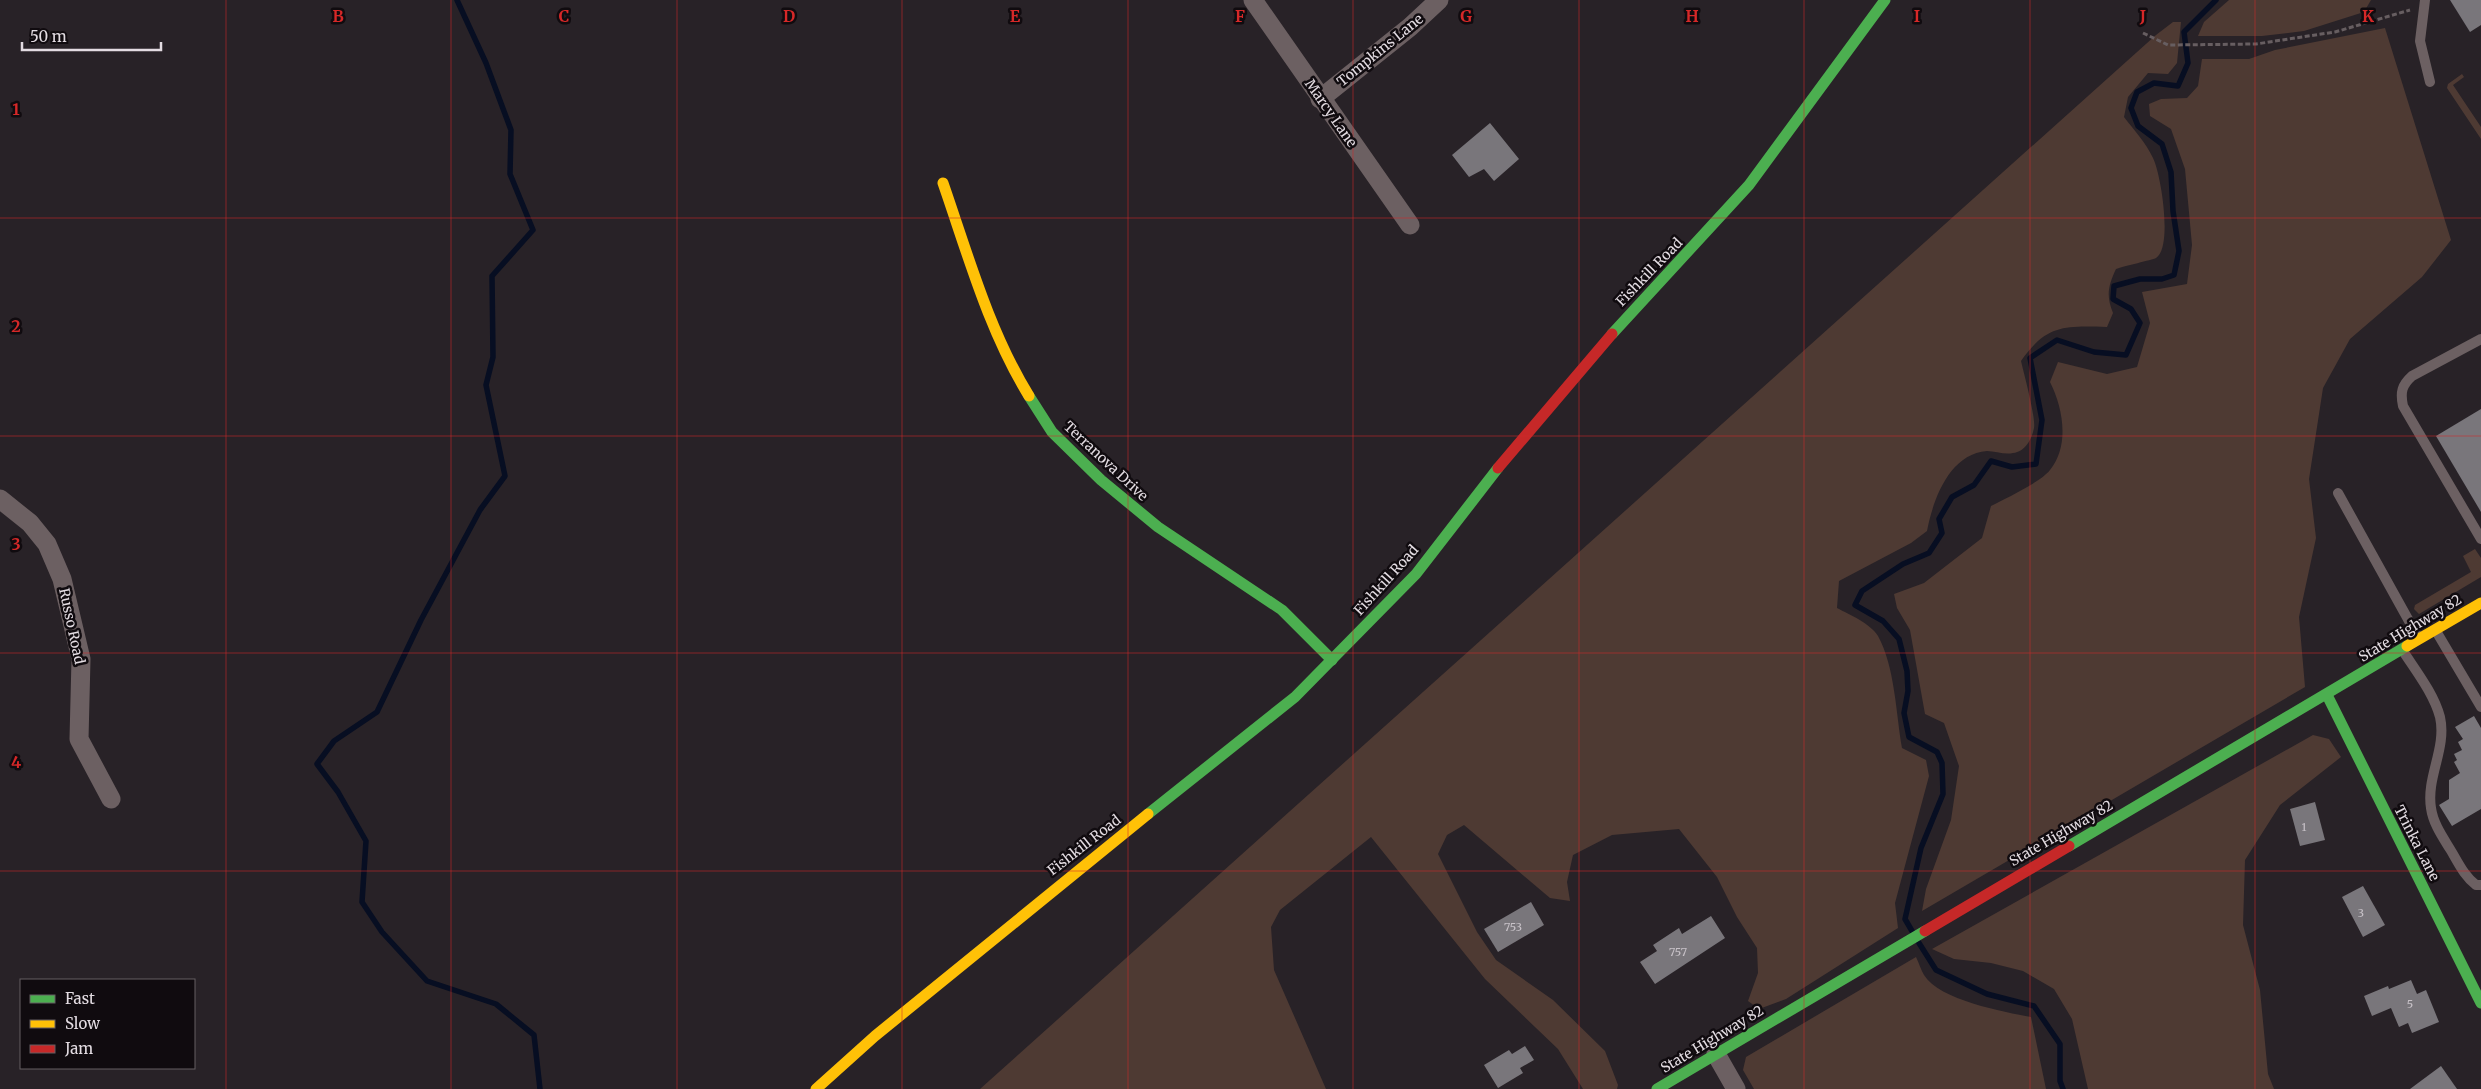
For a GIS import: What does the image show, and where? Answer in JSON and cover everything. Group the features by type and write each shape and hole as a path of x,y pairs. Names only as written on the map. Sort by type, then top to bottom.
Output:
{"street":[{"name":"Marcy Lane","path":"1253,0 1320,99 1410,225"},
{"name":"Tompkins Lane","path":"1320,99 1410,27 1439,0"},
{"name":"Fishkill Road","path":"816,1089 875,1036 1036,903 1296,697 1416,574 1489,478 1628,316 1689,253 1749,184 1885,0"},
{"name":"Terranova Drive","path":"943,183 994,328 1015,373 1052,432 1101,480 1158,527 1282,610 1332,660"},
{"name":"Russo Road","path":"0,499 30,523 47,544 62,579 81,659 79,739 110,799"},
{"name":"State Highway 82","path":"1657,1089 2481,603"},
{"name":"Trinka Lane","path":"2326,695 2481,1003"},
{"path":"1716,1054 1736,1089"}],"lane":[{"path":"2425,3 2420,41 2430,82"},
{"path":"2480,536 2403,406 2400,394 2404,383 2412,376 2481,339"},
{"path":"2338,493 2419,640"},
{"path":"2436,630 2481,706"},
{"path":"2403,650 2436,704 2440,719 2442,737 2430,792 2431,809 2435,824 2467,878 2476,885 2481,885"}],"path":[{"path":"2142,33 2168,45 2256,44 2335,32 2425,3"}],"shaded area":[{"path":"2229,0 2371,0 2364,12 2304,31 2262,36 2198,36 2204,22"},
{"path":"2173,22 2181,22 2177,63 2168,74 2148,73 2128,97 2124,117 2147,147 2156,166 2162,194 2165,226 2161,251 2156,258 2116,269 2109,291 2109,301 2113,313 2107,327 2080,327 2058,330 2040,340 2021,361 2032,406 2034,423 2032,436 2024,448 2010,453 1987,451 1974,454 1962,460 1945,480 1934,506 1927,531 1911,543 1839,581 1837,608 1865,623 1878,636 1884,648 1891,676 1902,748 1926,760 1929,776 1895,903 1898,928 1786,999 1759,1009 1748,1001 1758,973 1757,948 1737,917 1717,877 1679,829 1612,835 1573,855 1567,882 1570,901 1550,898 1464,825 1447,835 1438,854 1477,932 1496,960 1553,1000 1605,1051 1618,1085 1617,1089 1583,1089 1558,1049 1485,979 1371,837 1280,910 1271,927 1274,970 1326,1089 980,1089 2156,35"},
{"path":"2385,28 2451,240 2422,277 2350,339 2323,388 2309,479 2316,538 2299,617 2305,687 1922,911 1926,889 1951,820 1959,766 1944,723 1925,714 1910,630 1897,608 1894,594 1924,583 1982,538 1991,506 2031,485 2050,470 2056,460 2062,438 2061,415 2055,392 2050,382 2058,362 2107,374 2137,367 2150,323 2142,292 2187,284 2192,245 2185,169 2171,129 2150,116 2149,104 2161,99 2187,98 2198,86 2202,59 2249,59 2275,50"},
{"path":"2462,74 2464,77 2453,85 2481,127 2481,139 2447,88 2448,84"},
{"path":"2475,549 2481,558 2481,577 2419,614 2414,609 2415,605 2471,572 2463,556"},
{"path":"2313,735 2329,739 2341,757 2280,805 2245,860 2243,925 2260,990 2268,1074 2274,1089 2088,1089 2072,1019 2054,989 2023,971 1991,963 1954,959 1932,949"},
{"path":"1916,957 1924,975 1932,984 1943,991 1973,1004 2031,1017 2046,1089 1754,1089 1743,1070 1746,1057"}],"building":[{"path":"2450,0 2481,0 2481,25 2470,32"},
{"path":"1490,123 1519,159 1494,181 1484,169 1469,177 1452,155"},
{"path":"2481,409 2481,512 2436,436"},
{"path":"2474,716 2481,728 2481,809 2452,826 2439,805 2449,799 2449,780 2460,773 2454,762 2457,760 2454,754 2462,750 2458,742 2463,739 2455,727"},
{"path":"2315,802 2325,840 2300,846 2290,809"},
{"path":"2363,886 2385,925 2363,937 2342,897"},
{"path":"1531,902 1544,925 1498,952 1484,929"},
{"path":"1711,916 1725,938 1655,984 1640,962 1657,951 1653,945 1679,928 1682,934"},
{"path":"2411,980 2417,994 2426,990 2439,1022 2412,1033 2408,1023 2399,1027 2391,1008 2372,1016 2364,996 2388,986 2389,989"},
{"path":"1525,1046 1534,1060 1520,1068 1523,1073 1498,1088 1484,1065 1509,1050 1512,1054"},
{"path":"2441,1066 2457,1089 2410,1089"}],"waterway":[{"path":"457,0 486,63 511,130 510,174 533,230 492,276 493,357 486,385 505,476 480,510 421,620 377,712 334,741 317,764 338,792 366,841 362,902 382,932 427,981 496,1004 534,1035 540,1089"},
{"path":"1912,931 1905,919 1921,848 1943,794 1942,763 1937,752 1909,737 1904,713 1908,691 1907,671 1899,639 1883,621 1855,605 1862,591 1903,564 1929,553 1942,533 1939,519 1952,497 1974,485 1991,461 2012,467 2036,464 2042,420 2030,358 2057,340 2094,352 2126,355 2140,323 2131,309 2113,299 2114,286 2140,279 2162,279 2174,275 2179,251 2173,211 2171,172 2162,144 2138,126 2131,108 2137,92 2154,83 2178,86 2188,63 2184,32 2216,0"},
{"path":"1919,943 1936,970 1987,994 2034,1006 2060,1044 2060,1081 2063,1089"}],"traffic: fast":[{"path":"1612,334 1749,185 1885,0"},
{"path":"1029,396 1052,432 1101,480 1158,527 1282,610 1332,660"},
{"path":"1148,814 1295,697 1416,574 1498,468"},
{"path":"2069,846 2407,646"},
{"path":"2327,695 2481,1003"},
{"path":"1657,1089 1925,931"}],"traffic: slow":[{"path":"943,183 980,292 1002,345 1029,396"},
{"path":"2407,646 2481,603"},
{"path":"816,1089 875,1036 1148,814"}],"traffic: jam":[{"path":"1498,468 1612,334"},
{"path":"1925,931 2069,846"}]}
